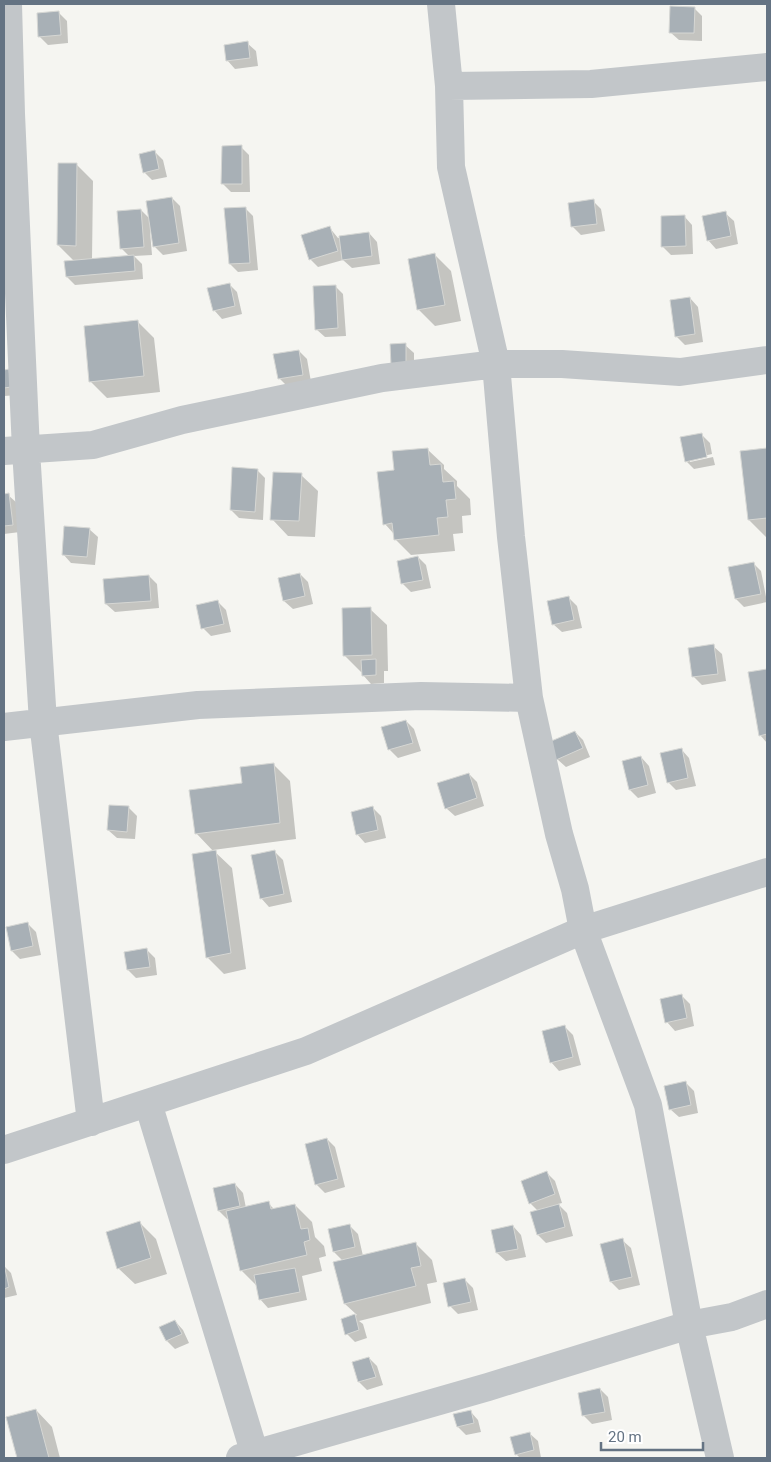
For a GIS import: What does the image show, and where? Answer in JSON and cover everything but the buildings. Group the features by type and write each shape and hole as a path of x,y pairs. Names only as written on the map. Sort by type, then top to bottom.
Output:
{"street":[{"path":"8,4 7,115 15,451 43,722 91,1122"},
{"path":"441,4 449,86 451,167 496,364 511,537 529,698 559,834 575,889 583,930 648,1105 688,1325 720,1458"},
{"path":"449,86 590,84 767,67"},
{"path":"15,451 93,445 182,420 382,378 496,364 562,364 680,372 767,360"},
{"path":"4,728 198,705 421,696 529,698"},
{"path":"4,1150 306,1051 583,930 767,872"},
{"path":"148,1103 250,1457 488,1387 688,1325 732,1317 767,1304"}]}
